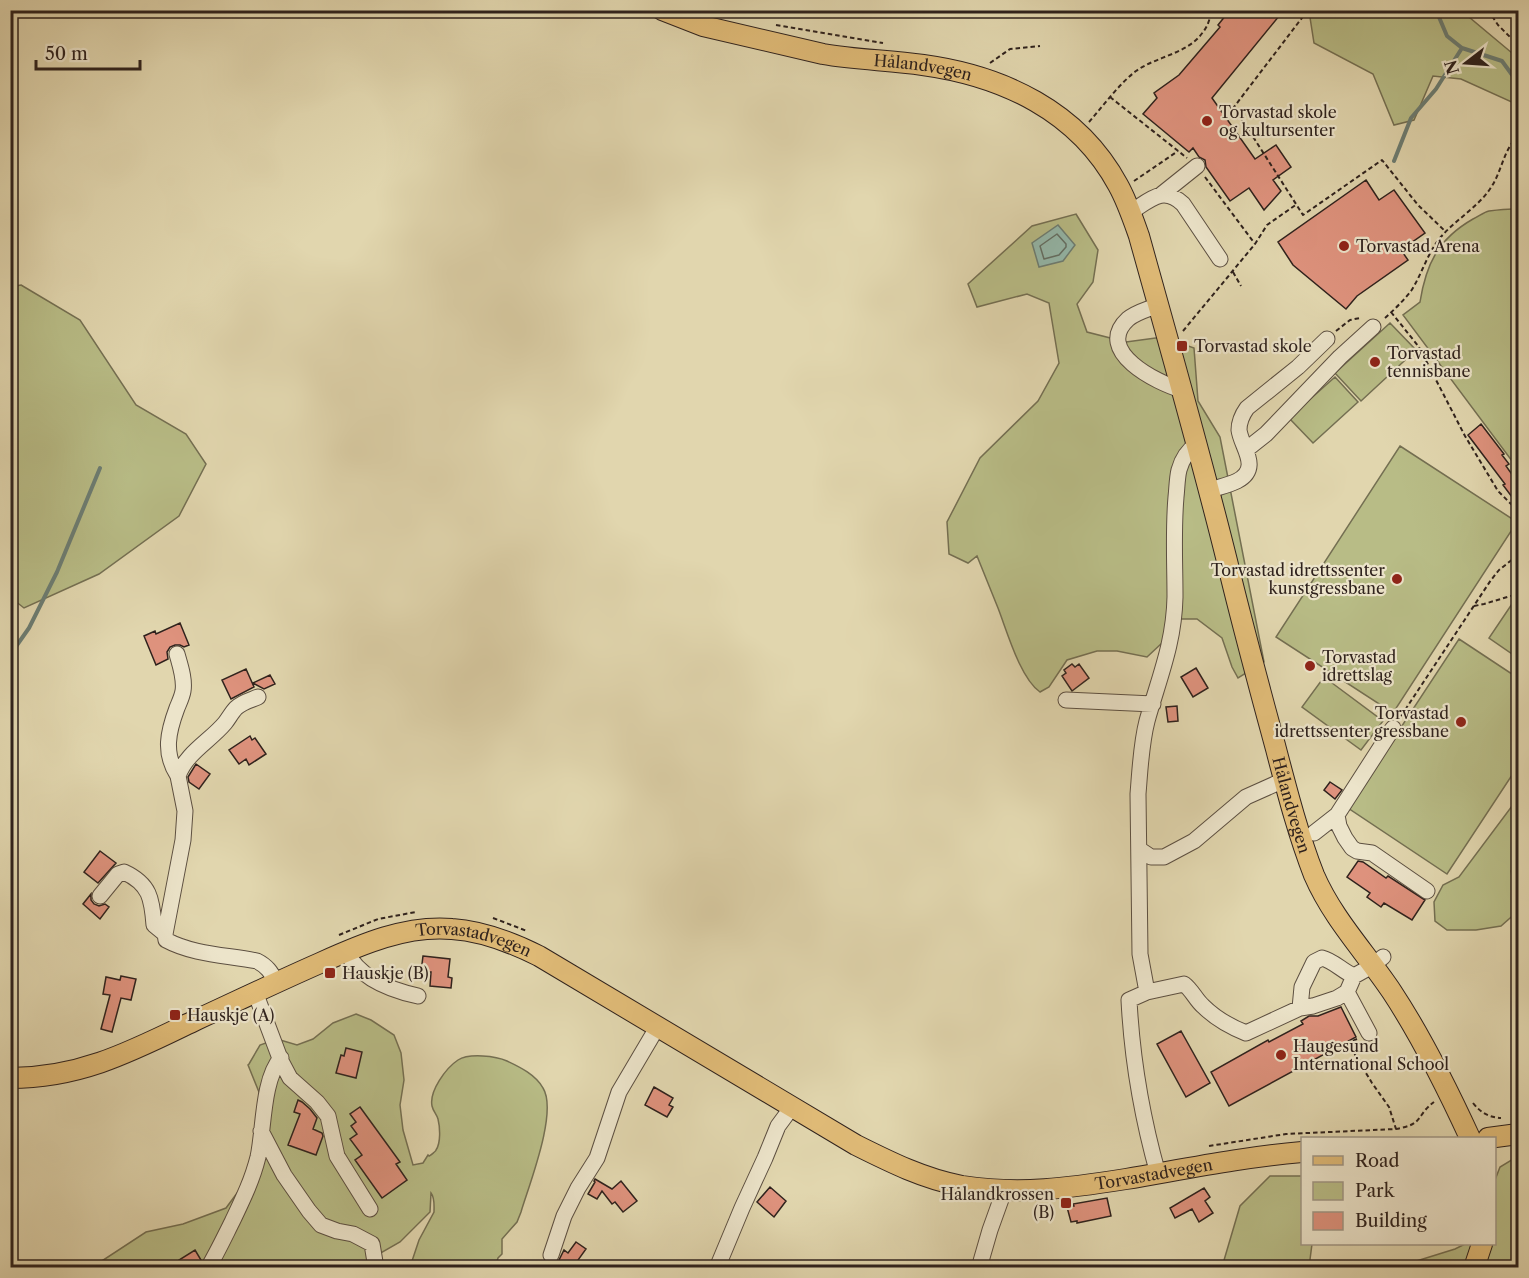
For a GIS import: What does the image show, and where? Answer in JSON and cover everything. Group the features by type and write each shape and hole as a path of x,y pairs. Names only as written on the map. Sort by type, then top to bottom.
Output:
{"main road":[{"name":"Hålandvegen","path":"662,10 703,26 823,54 921,64 973,75 1006,86 1034,99 1048,109 1080,135 1107,167 1121,190 1136,208 1158,305 1210,490 1249,653 1284,780 1315,877 1343,927 1378,961 1401,1007 1428,1051 1470,1137"},
{"name":"Torvastadvegen","path":"10,1078 45,1077 99,1064 346,951 388,936 416,930 451,928 484,934 515,944 538,956 855,1145 928,1178 1004,1191 1038,1191 1072,1188 1230,1161 1301,1152"},
{"path":"1496,1137 1518,1134"},
{"path":"1474,1268 1482,1245"}],"street":[{"path":"1162,195 1197,166"},
{"path":"1136,208 1162,195 1177,198 1220,259"},
{"path":"1158,305 1128,320 1120,332 1119,345 1130,362 1166,386 1182,390"},
{"path":"1247,449 1266,434 1340,357 1370,322"},
{"path":"1210,490 1237,481 1243,477 1249,467 1250,460 1240,433 1240,422 1247,408 1298,367 1327,339"},
{"path":"1147,992 1140,954 1138,849 1140,770 1145,730 1166,662 1174,622 1173,546 1179,471 1186,454 1197,444"},
{"path":"177,654 182,672 183,690 172,721 168,739 168,755 178,776 185,810 183,840 165,934 166,940 178,947 257,961 264,964 276,982"},
{"path":"178,776 188,758 226,723 237,707 258,697"},
{"path":"1066,700 1153,704"},
{"name":"Hålandvegen","path":"1314,833 1336,815 1393,728"},
{"path":"1138,849 1146,855 1157,858 1179,850 1194,841 1246,797 1284,780"},
{"path":"1336,815 1342,832 1352,848 1372,853 1427,891"},
{"path":"100,896 118,874 124,872 136,877 146,889 153,904 154,925 165,934"},
{"path":"346,951 358,969 366,976 418,996"},
{"path":"1300,1008 1302,987 1314,962 1322,958 1329,960 1354,976"},
{"path":"1158,1174 1139,1094 1129,1000 1147,992 1184,984 1204,1008 1233,1028 1246,1033 1300,1008 1337,999 1347,992 1354,976 1378,961"},
{"path":"255,992 290,1078 317,1102 328,1116 337,1156 370,1209"},
{"path":"1347,992 1369,1033"},
{"path":"551,1255 564,1216 597,1158 619,1092 658,1026"},
{"path":"208,1268 248,1190 258,1156 268,1089 273,1070 281,1058"},
{"path":"717,1268 778,1126 792,1107"},
{"path":"261,1131 284,1175 309,1212 321,1226 353,1234 372,1244 376,1268"},
{"path":"979,1268 1004,1191"}],"path":[{"path":"1088,125 1110,97 1135,72 1197,39 1204,31 1212,10"},
{"path":"1308,10 1234,108 1303,214 1382,160 1418,205 1446,232"},
{"path":"1488,10 1498,25 1518,45"},
{"path":"771,24 886,43"},
{"path":"982,61 992,64 1010,49 1040,46"},
{"path":"1110,97 1197,166 1256,244"},
{"path":"1327,339 1350,320 1370,322 1391,312 1412,290 1428,256 1446,232 1489,191 1510,145 1518,136"},
{"path":"1136,208 1131,183 1179,151"},
{"path":"1179,326 1182,333 1256,244 1268,225 1297,204"},
{"path":"1233,271 1241,286"},
{"path":"1391,312 1419,347 1465,436 1498,492 1518,511"},
{"path":"1393,728 1499,570 1518,555"},
{"path":"1474,606 1514,595"},
{"path":"1369,1033 1348,1044 1389,1107 1396,1129"},
{"path":"1471,1100 1486,1115 1503,1119"}],"green space":[{"path":"1309,11 1466,11 1469,17 1518,58 1518,103 1461,79 1433,76 1414,120 1394,125 1373,74 1314,43"},
{"path":"1518,209 1518,469 1403,315 1420,302 1430,264 1442,244 1451,235 1487,212"},
{"path":"1076,214 1098,250 1093,282 1077,304 1087,332 1126,342 1163,337 1194,348 1198,401 1220,437 1264,662 1238,678 1222,638 1197,619 1178,619 1162,643 1147,657 1117,651 1097,651 1067,660 1049,687 1040,692 1020,665 977,556 968,563 949,554 947,522 980,458 1038,401 1059,363 1049,303 1027,294 977,307 968,284 1032,226"},
{"path":"21,285 80,320 136,405 186,434 206,464 179,516 99,574 24,608 10,597 10,287"},
{"name":"Torvastad tennisbane","path":"1390,323 1416,350 1361,401 1335,373"},
{"path":"1335,377 1358,402 1313,443 1289,418"},
{"name":"Torvastad idrettssenter kunstgressbane","path":"1400,446 1517,522 1393,713 1276,637"},
{"path":"1518,595 1518,658 1489,638"},
{"name":"Torvastad idrettssenter gressbane","path":"1459,639 1518,678 1518,766 1447,874 1348,808"},
{"path":"1324,677 1383,721 1361,750 1302,707"},
{"path":"1518,798 1518,862 1511,871 1518,911 1501,926 1476,930 1447,930 1435,921 1434,902 1443,885 1459,877"},
{"path":"356,1014 371,1020 394,1035 401,1053 404,1080 400,1105 403,1130 413,1165 423,1163 428,1155 436,1151 438,1147 439,1126 432,1106 433,1094 448,1068 458,1060 475,1056 502,1059 527,1072 543,1088 547,1099 547,1114 541,1149 521,1212 517,1222 502,1239 502,1254 495,1267 410,1267 419,1240 434,1212 434,1200 431,1193 430,1212 400,1242 370,1259 361,1267 91,1268 146,1232 183,1224 226,1208 246,1181 265,1107 248,1065 260,1045 277,1039 297,1045 313,1039 333,1023"},
{"path":"1518,1156 1518,1267 1394,1268 1463,1245 1496,1245 1496,1177 1500,1167"},
{"path":"1270,1176 1301,1176 1301,1245 1312,1245 1309,1267 1222,1267 1240,1206"}],"water":[{"path":"1058,225 1075,245 1063,261 1039,267 1032,243"}],"building":[{"path":"1230,10 1284,10 1212,98 1255,159 1276,145 1291,167 1273,180 1281,191 1264,210 1249,188 1230,201 1206,167 1205,160 1199,157 1193,148 1189,152 1143,114 1157,98 1154,93 1179,75 1220,27 1218,25"},
{"name":"Torvastad Arena","path":"1366,180 1379,200 1394,190 1425,233 1401,250 1408,260 1357,296 1346,309 1293,265 1278,242"},
{"path":"1481,424 1504,454 1502,455 1509,464 1506,466 1518,483 1518,505 1468,435"},
{"path":"180,623 189,645 170,647 167,652 168,659 156,665 144,636 155,631 156,634"},
{"path":"1072,664 1075,667 1079,664 1089,678 1072,691 1062,676 1066,673 1064,670"},
{"path":"1196,668 1208,688 1193,697 1181,677"},
{"path":"246,669 254,687 231,699 222,680"},
{"path":"270,675 275,684 264,689 253,683"},
{"path":"1177,706 1178,721 1168,722 1166,707"},
{"path":"250,736 252,740 255,738 266,754 249,765 246,759 239,764 229,750"},
{"path":"196,764 210,774 199,789 189,782 188,777"},
{"path":"1330,782 1342,790 1335,799 1324,790"},
{"path":"100,851 116,863 98,883 84,872"},
{"path":"1358,861 1386,878 1388,876 1425,900 1412,920 1384,903 1381,907 1367,897 1370,893 1347,877"},
{"path":"91,894 94,904 99,906 105,904 109,907 100,919 83,904"},
{"path":"423,956 450,959 448,977 452,978 451,988 430,986 431,972 421,972"},
{"path":"121,976 136,979 131,1000 121,998 112,1032 101,1029 110,995 103,994 106,977 120,980"},
{"path":"1341,1007 1356,1037 1229,1106 1211,1072 1268,1040 1269,1042 1303,1024 1301,1021 1309,1016 1318,1016"},
{"path":"1181,1031 1210,1083 1186,1097 1157,1044"},
{"path":"346,1048 362,1052 356,1078 336,1073 341,1055 344,1056"},
{"path":"654,1087 673,1098 669,1105 673,1107 667,1117 645,1105"},
{"path":"298,1100 317,1118 313,1129 322,1133 323,1136 316,1155 288,1145 300,1114 294,1112"},
{"path":"360,1107 400,1162 396,1164 407,1180 382,1198 355,1160 362,1155 350,1139 357,1134 351,1126 356,1122 350,1114"},
{"path":"595,1179 612,1189 621,1181 637,1201 623,1212 615,1202 612,1204 602,1191 597,1199 588,1194"},
{"path":"770,1187 786,1201 774,1217 757,1202"},
{"path":"1204,1188 1210,1197 1205,1201 1213,1213 1199,1222 1192,1209 1175,1218 1170,1208"},
{"path":"1107,1198 1111,1216 1077,1223 1077,1221 1071,1222 1067,1207"},
{"path":"576,1242 586,1249 578,1260 588,1268 551,1268 558,1262 564,1250 568,1253"},
{"path":"195,1250 201,1260 198,1268 183,1268 179,1260"}],"waterway":[{"path":"1436,10 1447,36 1462,48 1502,61 1518,83"},
{"path":"1394,161 1411,118 1436,89 1462,48"},
{"path":"10,655 29,628 57,572 100,468"},
{"path":"10,818 15,837 10,849"}],"place":[{"name":"Torvastad skole og kultursenter","path":"1207,121"},
{"name":"Torvastad Arena","path":"1344,246"},
{"name":"Torvastad skole","path":"1182,346"},
{"name":"Torvastad tennisbane","path":"1375,362"},
{"name":"Torvastad idrettssenter kunstgressbane","path":"1397,579"},
{"name":"Torvastad idrettslag","path":"1310,666"},
{"name":"Torvastad idrettssenter gressbane","path":"1461,722"},
{"name":"Hauskje (B)","path":"330,973"},
{"name":"Hauskje (A)","path":"175,1015"},
{"name":"Haugesund International School","path":"1281,1055"},
{"name":"Hålandkrossen (B)","path":"1066,1203"}]}
